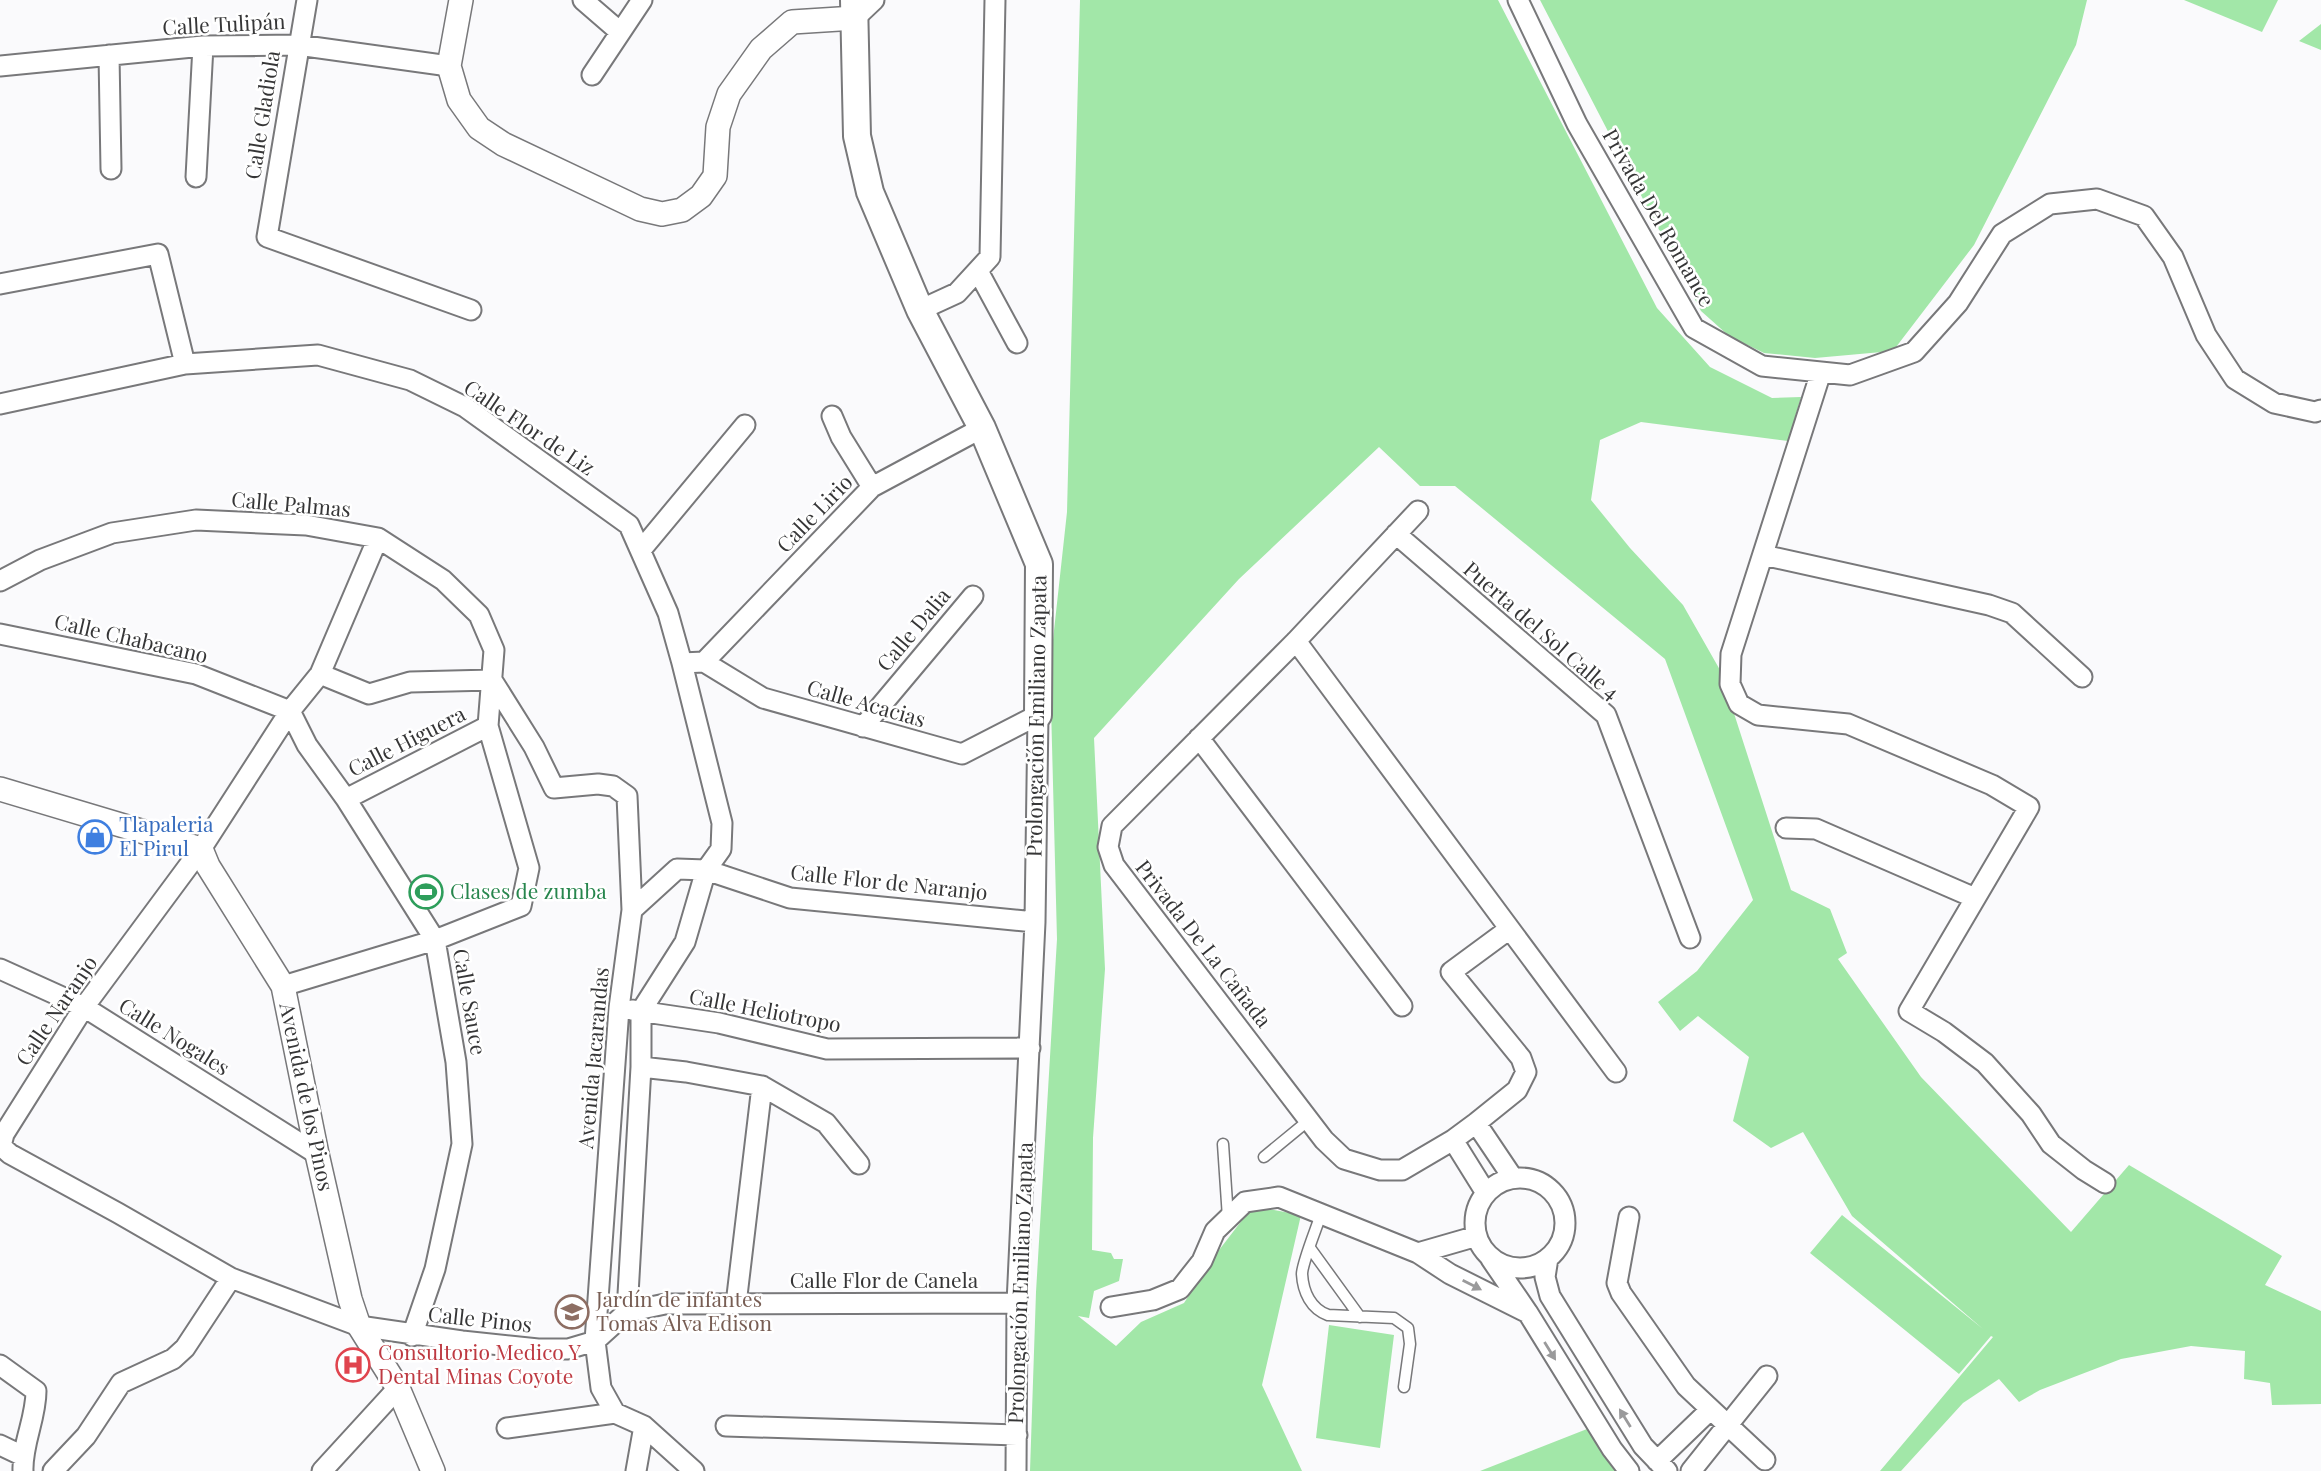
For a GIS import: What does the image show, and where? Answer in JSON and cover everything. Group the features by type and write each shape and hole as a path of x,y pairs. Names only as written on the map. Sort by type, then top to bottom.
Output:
{"main road":[{"name":"Prolongación Emiliano Zapata","path":"854,9 857,136 870,192 920,310 982,428 1039,564 1038,715"}],"street":[{"name":"Calle Gladiola","path":"307,0 267,237 471,310"},
{"path":"461,0 449,66 459,100 478,128 503,144 640,209 662,214 682,210 701,196 715,176 718,127 729,94 761,49 792,22 854,9 874,0"},
{"path":"583,0 620,32"},
{"path":"592,75 642,0"},
{"path":"920,310 957,293 990,257 995,0"},
{"name":"Privada Del Romance","path":"1518,0 1577,124 1694,328 1762,366 1850,375 1914,352 1958,303 2002,234 2050,204 2097,200 2144,216 2173,257 2206,335 2235,379 2274,404 2315,412 2321,410"},
{"name":"Calle Tulipán","path":"0,66 203,46 298,45 449,66"},
{"path":"196,177 203,46"},
{"path":"109,55 111,169"},
{"path":"0,284 158,254 185,364"},
{"path":"978,271 1017,343"},
{"name":"Calle Flor de Liz","path":"0,404 185,364 318,355 410,380 465,407 629,525 668,613 722,823 721,849 706,870"},
{"path":"1821,372 1731,654 1730,684 1739,704 1758,715 1848,724 1992,785 2029,807 1909,1011 1944,1032 1985,1063 2031,1114 2051,1144 2105,1183"},
{"path":"832,416 841,437 873,487"},
{"path":"640,550 745,425"},
{"name":"Calle Lirio","path":"704,662 873,487 982,428"},
{"name":"Privada De La Cañada","path":"1418,511 1296,641 1112,826 1108,847 1114,865 1324,1140 1344,1159 1380,1170 1402,1170 1454,1140 1517,1090 1526,1072 1521,1058 1451,971 1508,930"},
{"name":"Calle Palmas","path":"0,581 40,560 112,533 196,520 306,525 378,538 443,580 479,615 494,650 488,726"},
{"name":"Puerta del Sol Calle 4","path":"1396,534 1606,715 1690,938"},
{"name":"Calle Naranjo","path":"359,1326 231,1278 10,1154 1,1146 4,1134 84,1007 201,849 290,711 320,674 378,538"},
{"path":"1763,555 1989,605 2012,613 2082,677"},
{"name":"Calle Dalia","path":"863,727 973,596"},
{"name":"Calle Chabacano","path":"0,634 196,674 290,711"},
{"path":"1296,641 1616,1072"},
{"path":"682,663 704,662"},
{"name":"Calle Acacias","path":"704,662 763,698 962,754 1038,715"},
{"path":"320,674 369,694 410,682 492,680"},
{"name":"Avenida Jacarandas","path":"492,680 534,747 554,788 598,784 613,786 627,796 632,910 618,1008 595,1340 601,1388 615,1413"},
{"name":"Calle Sauce","path":"290,711 307,745 346,799 435,940 456,1062 462,1144 435,1269 412,1336"},
{"name":"Prolongación Emiliano Zapata","path":"1016,1471 1017,1303 1035,922 1038,715"},
{"path":"283,986 435,940 521,906 529,868 488,726"},
{"name":"Calle Higuera","path":"346,799 488,726"},
{"path":"1199,738 1402,1006"},
{"path":"0,789 201,849"},
{"path":"1787,828 1816,829 1975,898"},
{"name":"Avenida de los Pinos","path":"201,849 208,866 283,986 350,1299 359,1326 398,1388 433,1471"},
{"name":"Calle Flor de Naranjo","path":"632,910 677,869 706,870 790,898 1035,922"},
{"name":"Avenida Jacarandas","path":"627,1312 642,1011 685,942 706,870"},
{"name":"Calle Nogales","path":"0,969 84,1007 317,1154"},
{"name":"Calle Heliotropo","path":"618,1008 719,1023 827,1049 1030,1048"},
{"path":"641,1067 762,1086 826,1123 859,1164"},
{"path":"736,1304 762,1086"},
{"path":"1476,1123 1513,1178"},
{"path":"1454,1140 1486,1193"},
{"path":"1482,1244 1496,1261 1520,1268 1532,1266 1548,1258 1557,1249 1564,1235 1562,1205 1554,1192 1542,1183 1527,1178 1513,1178 1498,1183 1486,1193 1478,1206 1475,1221 1482,1244 1612,1449 1629,1471"},
{"path":"1111,1307 1153,1300 1180,1289 1202,1261 1215,1231 1245,1202 1279,1197 1418,1254 1450,1274 1528,1313"},
{"path":"1629,1217 1617,1283 1621,1293 1686,1387 1765,1460"},
{"path":"1418,1254 1482,1244"},
{"path":"1548,1258 1545,1277 1550,1296 1643,1446 1662,1466 1710,1410"},
{"path":"53,1471 86,1436 121,1383 173,1359 185,1348 231,1278"},
{"name":"Calle Flor de Canela","path":"595,1340 627,1312 665,1304 1017,1303"},
{"name":"Calle Pinos","path":"359,1326 412,1336 538,1349 568,1349 595,1340"},
{"path":"0,1365 36,1391 36,1403 23,1463 0,1445"},
{"path":"1691,1471 1768,1376"},
{"path":"322,1471 398,1388"},
{"path":"507,1428 615,1413 644,1426 694,1471"},
{"path":"636,1471 644,1426"},
{"path":"726,1426 1017,1435"}],"lane":[{"path":"1264,1157 1309,1120"},
{"path":"1223,1144 1228,1219"},
{"path":"1321,1214 1302,1273 1310,1303 1318,1312 1328,1315 1394,1318 1408,1328 1410,1344 1404,1387"},
{"path":"1310,1248 1360,1317"}],"green space":[{"path":"1080,0 1498,0 1657,308 1710,367 1772,398 1801,397 1788,441 1641,422 1600,440 1591,500 1630,548 1683,605 1720,670 1791,890 1830,909 1847,953 1838,959 1921,1077 2071,1232 2129,1165 2282,1256 2265,1285 2321,1311 2321,1404 2272,1405 2270,1383 2244,1379 2245,1351 2191,1346 2121,1359 2040,1390 2019,1402 1999,1379 1963,1403 1901,1471 1880,1471 1993,1337 1991,1336 1959,1374 1810,1253 1842,1215 1983,1329 1852,1216 1803,1132 1771,1148 1733,1121 1749,1057 1698,1016 1680,1031 1658,1002 1697,971 1753,900 1665,659 1455,486 1420,486 1379,447 1239,579 1094,738 1105,969 1093,1138 1092,1250 1111,1253 1114,1259 1123,1259 1119,1281 1094,1291 1089,1318 1078,1316 1116,1346 1141,1322 1184,1303 1216,1254 1253,1206 1301,1215 1262,1385 1302,1471 1030,1471 1036,1292 1057,939 1050,667 1067,512"},
{"path":"1540,0 2087,0 2076,45 1974,245 1893,351 1815,358 1764,353 1729,336 1701,311"},
{"path":"2184,0 2278,0 2262,32"},
{"path":"2321,24 2321,50 2299,41"},
{"path":"1329,1325 1394,1335 1380,1448 1316,1438"},
{"path":"1587,1429 1620,1471 1480,1471"}],"place":[{"name":"Tlapaleria El Pirul","path":"95,837"},
{"name":"Clases de zumba","path":"426,892"},
{"name":"Jardín de infantes Tomas Alva Edison","path":"572,1312"},
{"name":"Consultorio Medico Y Dental Minas Coyote","path":"353,1365"}]}
